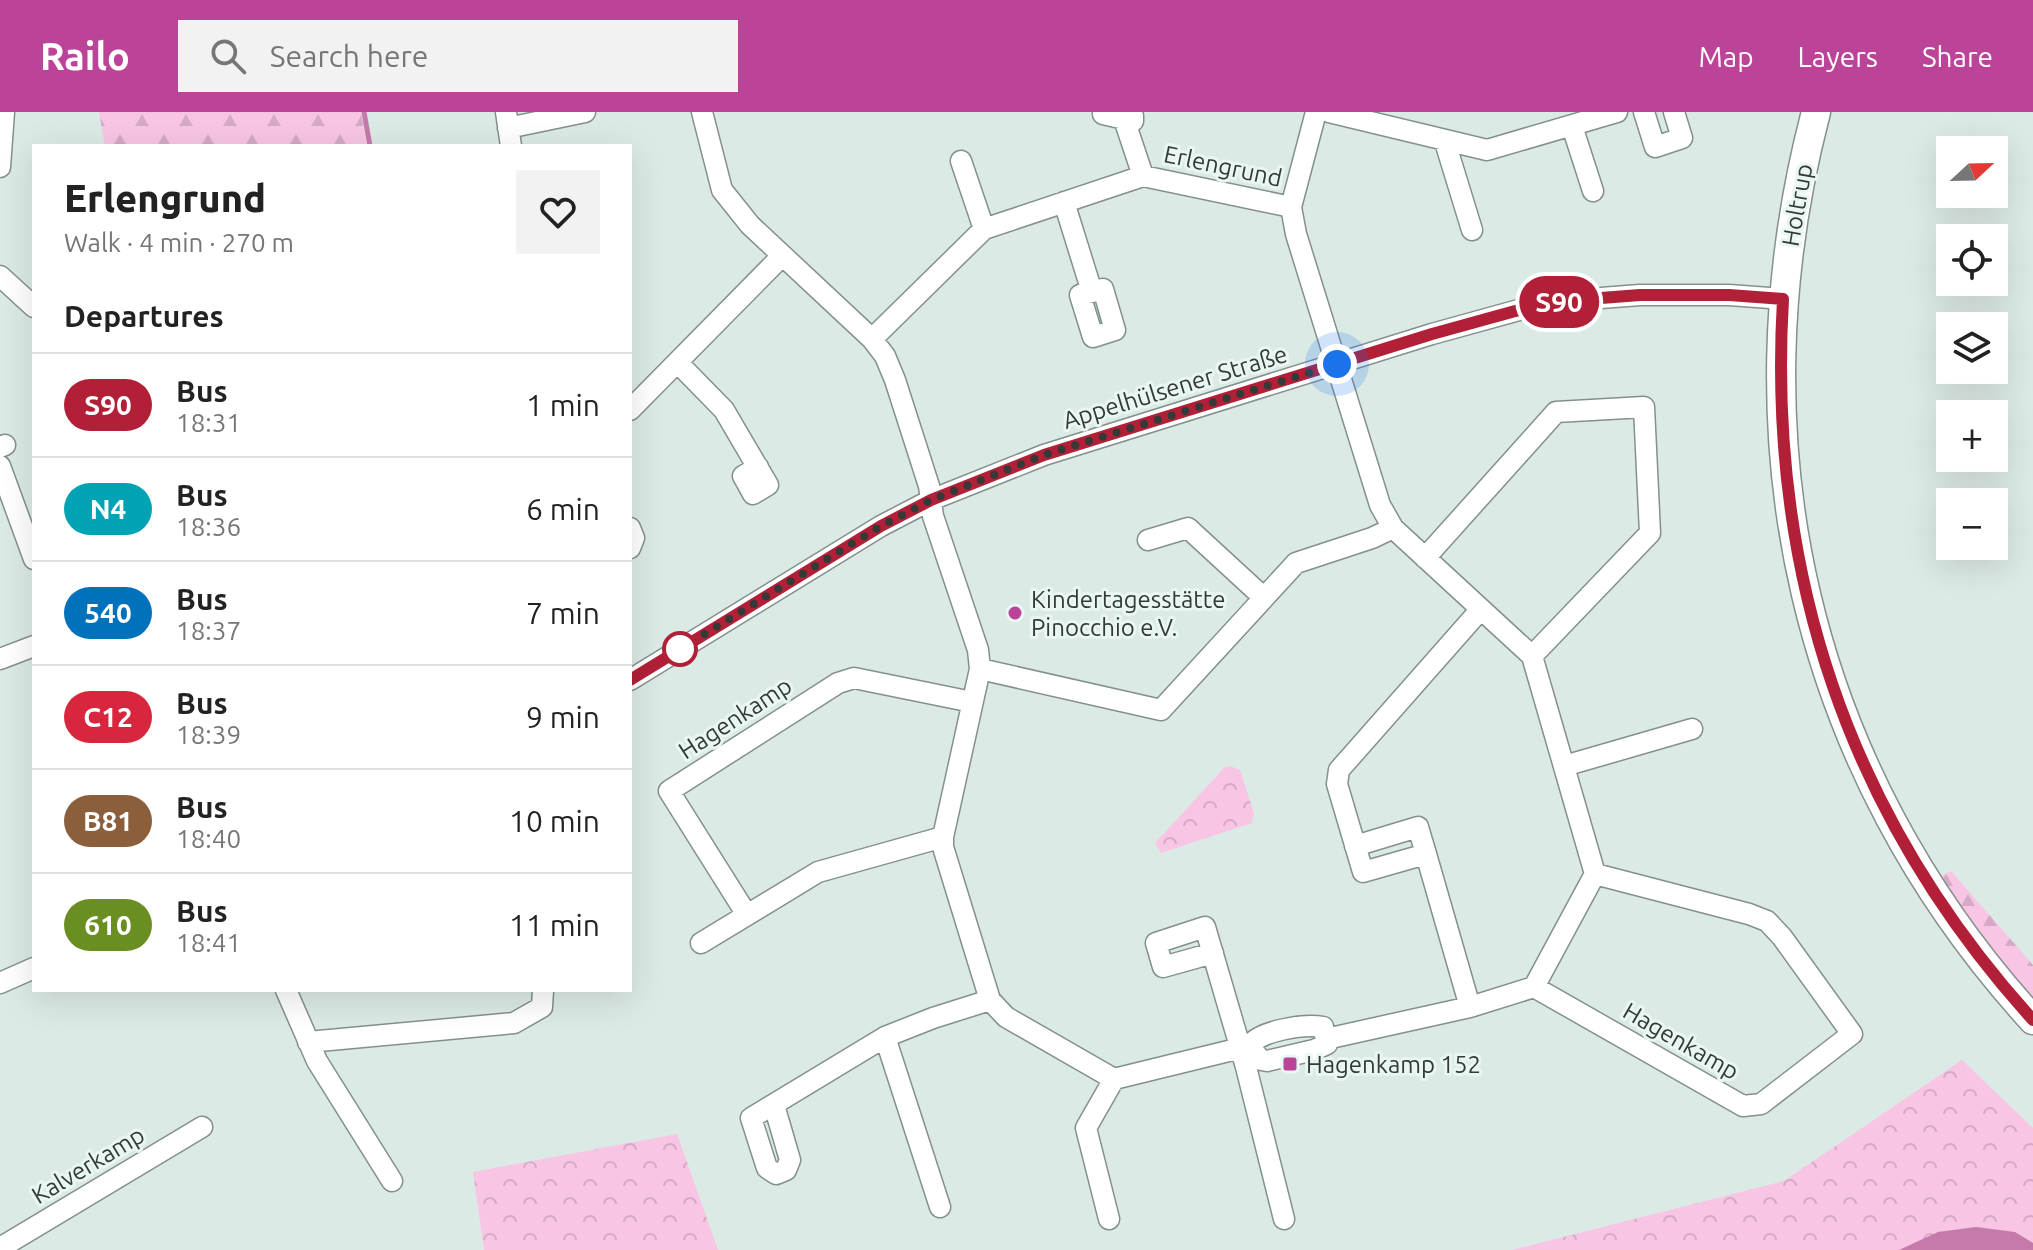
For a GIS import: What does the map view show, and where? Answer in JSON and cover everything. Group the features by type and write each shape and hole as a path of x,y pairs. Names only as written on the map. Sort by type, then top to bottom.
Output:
{"main road":[{"name":"Holtrup","path":"1816,112 1792,220 1780,348 1788,500 1800,574 1839,704 1868,775 1901,840 1931,890 1997,981 2033,1020"}],"street":[{"path":"0,167 4,112"},
{"path":"509,129 585,112"},
{"path":"702,112 722,190 781,257 872,339 885,356 895,380 933,516 978,650 980,669 943,837 945,857 990,1000 1006,1017 1114,1079 1244,1047 1261,1036 1307,1024 1323,1027 1326,1039 1470,1007 1534,987 1595,874 1532,656 1393,528 1380,505 1337,364"},
{"name":"Erlengrund","path":"1103,112 1129,116 1143,176"},
{"name":"Erlengrund","path":"1316,112 1291,207 1296,234 1337,364"},
{"path":"1329,112 1487,150 1617,112"},
{"path":"1644,112 1655,147 1682,138 1674,112"},
{"path":"1572,126 1593,191"},
{"path":"1445,142 1472,230"},
{"path":"961,161 984,229"},
{"name":"Erlengrund","path":"872,339 984,229 1143,176 1291,207"},
{"path":"1064,202 1092,292"},
{"path":"632,408 781,257"},
{"path":"0,276 32,305"},
{"name":"Appelhülsener Straße","path":"632,679 881,526 931,500 1044,455 1432,334 1526,308 1562,301 1640,295 1729,295 1783,299"},
{"path":"678,363 724,410 758,467"},
{"path":"1425,558 1556,412 1644,407 1650,533 1532,656"},
{"path":"0,466 32,554"},
{"path":"1148,540 1188,528 1263,597"},
{"path":"980,669 1161,710 1296,563 1393,528"},
{"path":"1470,1007 1426,854 1363,872 1337,784 1339,770 1481,609"},
{"path":"0,659 32,647"},
{"name":"Hagenkamp","path":"747,915 669,791 838,683 854,678 972,702"},
{"path":"1564,766 1692,729"},
{"path":"701,943 818,872 943,837"},
{"name":"Hagenkamp","path":"1534,987 1743,1106 1761,1104 1852,1034 1767,921 1595,874"},
{"path":"1213,953 1244,1047 1284,1219"},
{"path":"0,983 32,969"},
{"path":"287,992 308,1042 392,1181"},
{"path":"308,1042 514,1023 542,1007 543,992"},
{"path":"774,1105 885,1037 990,1000"},
{"path":"885,1037 940,1207"},
{"path":"1109,1219 1086,1128 1114,1079"},
{"name":"Kalverkamp","path":"0,1248 202,1127"}],"green space":[{"path":"99,112 361,112 367,144 105,144"},
{"path":"1230,766 1240,770 1254,813 1252,823 1161,853 1155,843 1224,768"},
{"path":"1951,871 2033,965 2033,1001 1938,878"},
{"path":"1962,1060 2033,1128 2033,1250 1512,1250 1784,1181"},
{"path":"677,1134 718,1250 484,1250 473,1172"}],"shaded area":[{"path":"1976,1227 2015,1232 2033,1243 2033,1250 1899,1250 1938,1232"}],"waterway":[{"path":"364,112 370,144"}],"bus line":[{"name":"S90","path":"632,679 881,526 931,500 1044,455 1432,334 1526,308 1562,301 1640,295 1729,295 1783,299 1780,348 1782,429 1788,500 1800,574 1839,704 1868,775 1931,890 1997,981 2033,1020"}],"place":[{"name":"Kindertagesstätte Pinocchio e.V.","path":"1015,613"},
{"name":"Hagenkamp 152","path":"1290,1064"}],"route":[{"path":"680,649 881,526 931,500 1044,455 1337,364"}]}
